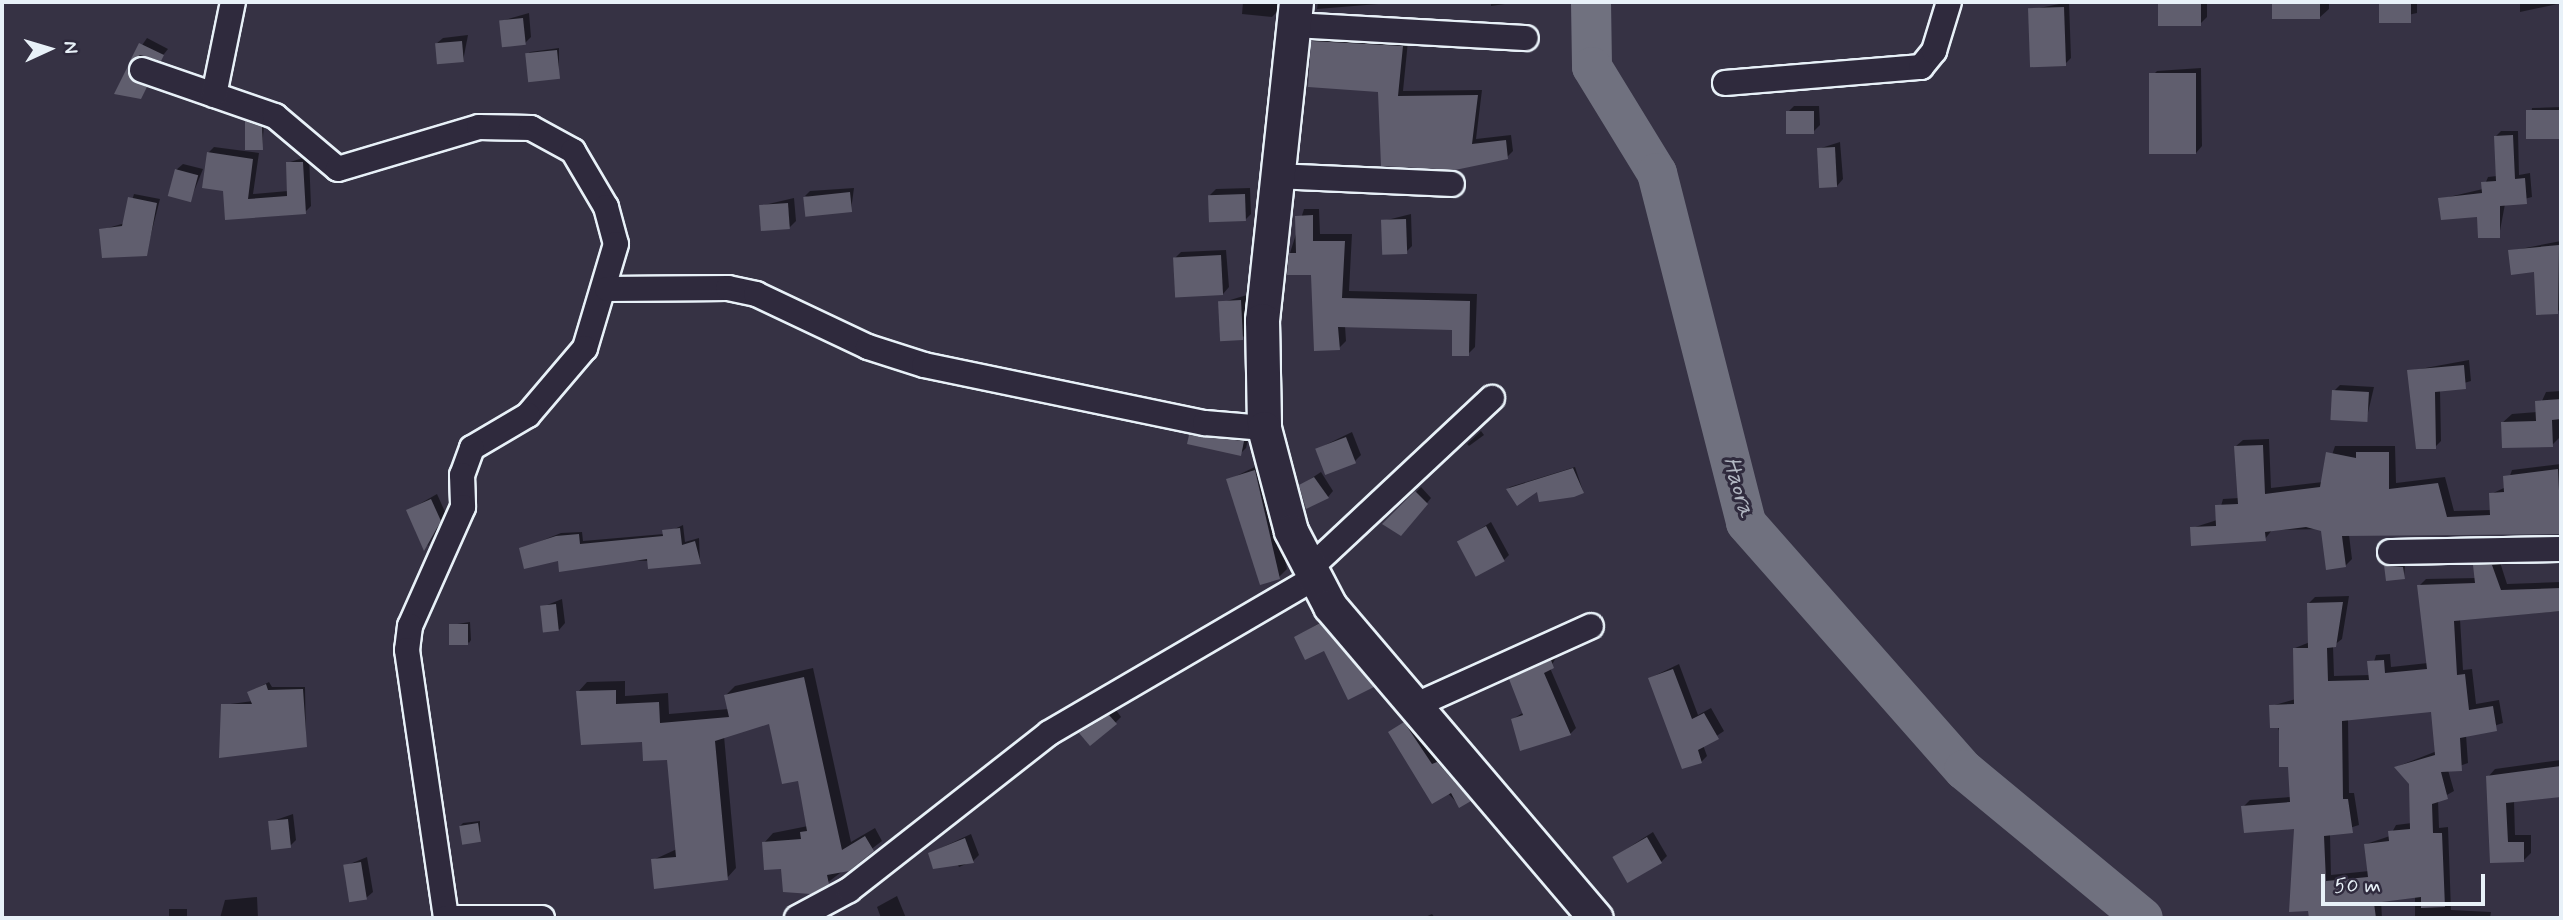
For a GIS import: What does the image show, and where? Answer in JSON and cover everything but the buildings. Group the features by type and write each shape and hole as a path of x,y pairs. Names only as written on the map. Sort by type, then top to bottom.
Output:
{"street":[{"path":"214,95 233,2"},
{"path":"1725,83 1921,67 1934,51 1950,2"},
{"path":"1526,38 1294,13 1262,320 1264,428 1276,486 1310,574 1414,706 1596,918"},
{"path":"142,69 275,116 338,169 479,127 531,128 573,151 606,207 616,244 607,289 585,348 555,391 472,448 462,475 463,507 410,625 407,650 446,918 542,918"},
{"path":"1276,176 1452,184"},
{"path":"607,289 728,288 756,294 868,347 924,365 1205,423 1264,428"},
{"path":"803,917 849,890 1049,733 1310,574 1492,398"},
{"path":"2390,551 2561,548"},
{"path":"1414,706 1591,626"}],"waterway":[{"name":"Haora","path":"1591,2 1592,67 1657,173 1746,523 1964,770 2143,918"}]}
